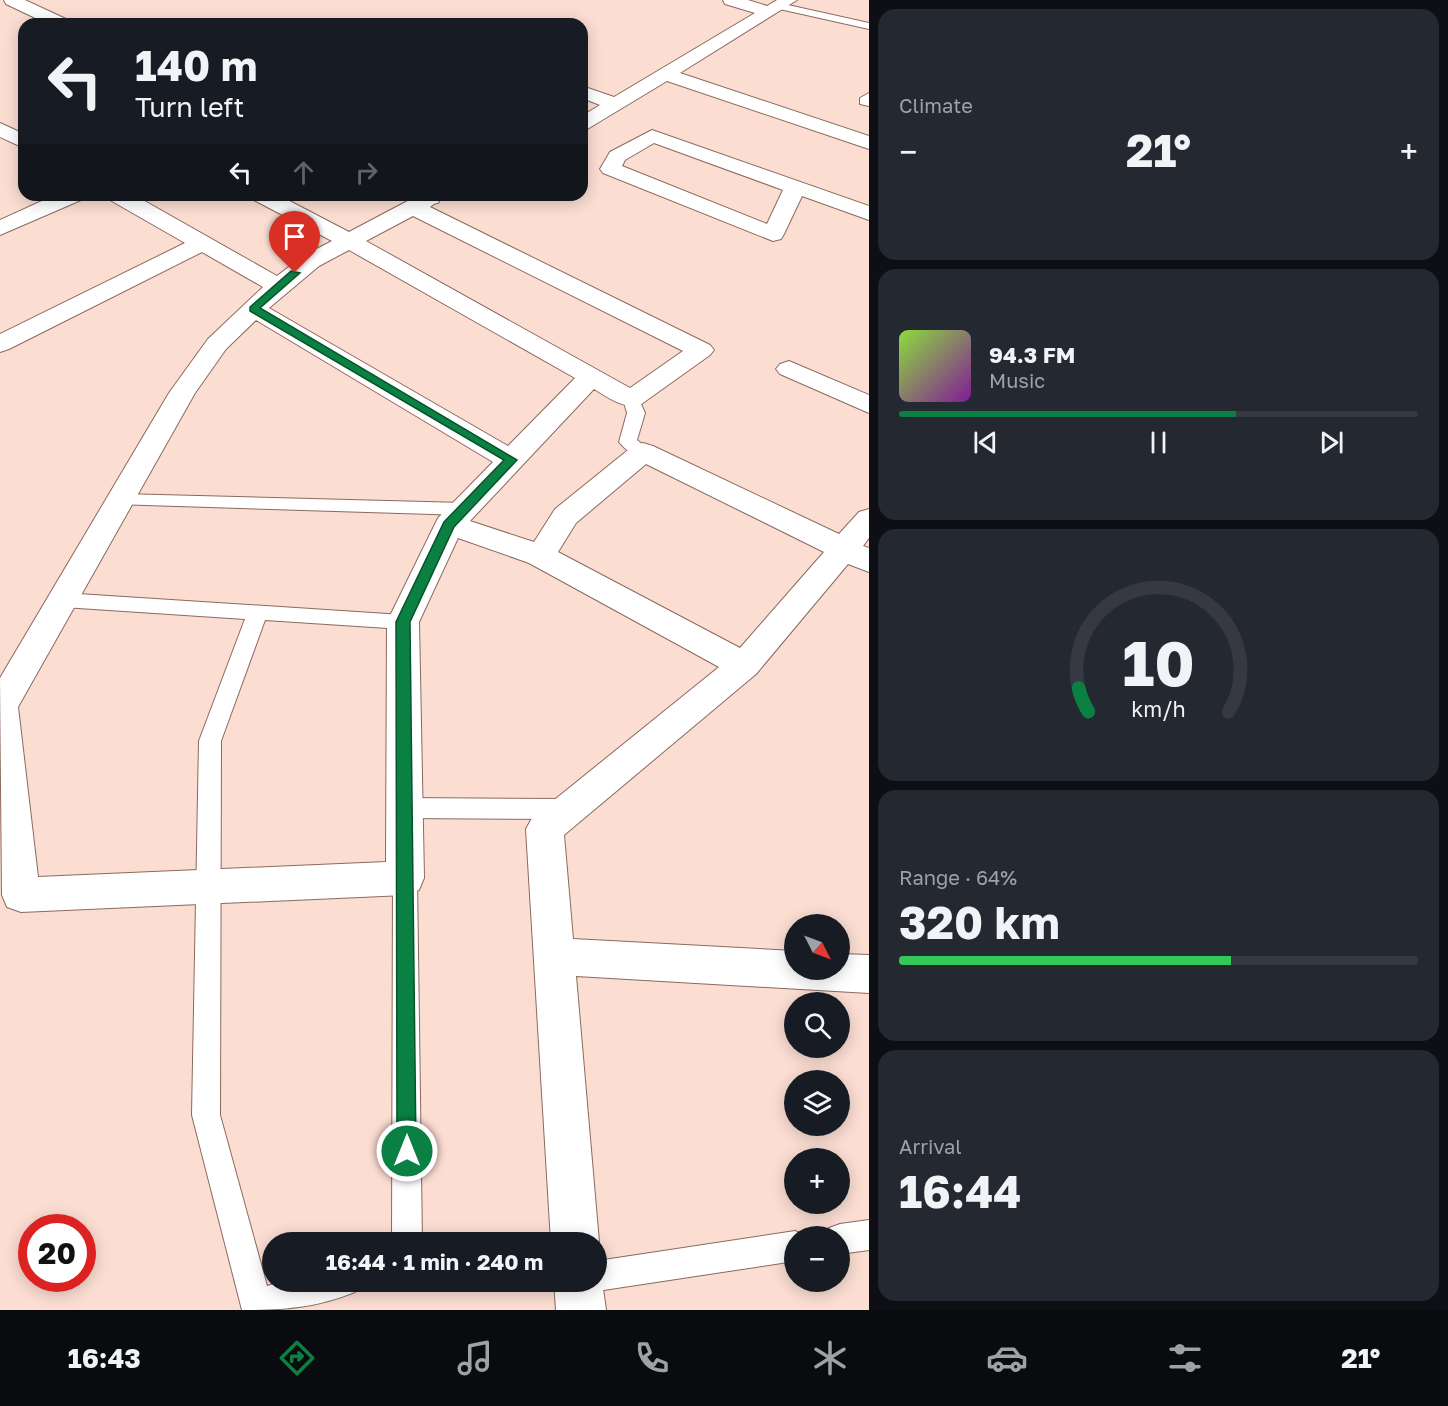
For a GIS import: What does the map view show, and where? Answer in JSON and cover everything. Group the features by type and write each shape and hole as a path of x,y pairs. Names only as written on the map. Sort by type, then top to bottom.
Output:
{"street":[{"path":"12,0 50,18"},
{"path":"731,0 779,6"},
{"path":"588,121 779,6"},
{"path":"667,75 869,143"},
{"path":"588,94 616,105"},
{"path":"1,130 18,124"},
{"path":"1,130 18,139"},
{"path":"796,186 773,234 610,169 597,148 652,136 796,186 869,213"},
{"path":"0,228 61,201"},
{"path":"129,201 278,286"},
{"path":"273,201 631,399 701,350 430,201"},
{"path":"422,201 311,261 278,286 217,344 182,393 1,707 21,895 405,878 403,622 456,517 591,377"},
{"path":"0,344 204,242"},
{"path":"254,309 511,460"},
{"path":"789,369 869,405"},
{"path":"540,556 565,516 643,452 856,555"},
{"path":"456,517 507,543 540,556 744,665"},
{"path":"574,1232 545,829 744,665 856,555 869,519"},
{"path":"554,956 869,974"},
{"path":"579,1292 581,1310"}],"lane":[{"path":"779,6 869,26"},
{"path":"869,97 864,101 869,102"},
{"path":"631,399 636,413 627,442 643,452"},
{"path":"121,500 456,517"},
{"path":"63,600 403,622"},
{"path":"258,613 210,741 206,1115 257,1307 307,1292"},
{"path":"404,808 569,809"},
{"path":"405,878 407,1232"},
{"path":"850,1238 869,1235"},
{"path":"607,1274 784,1248"}],"route":[{"path":"295,273 254,309 511,460 449,525 403,622 407,1151"}]}
